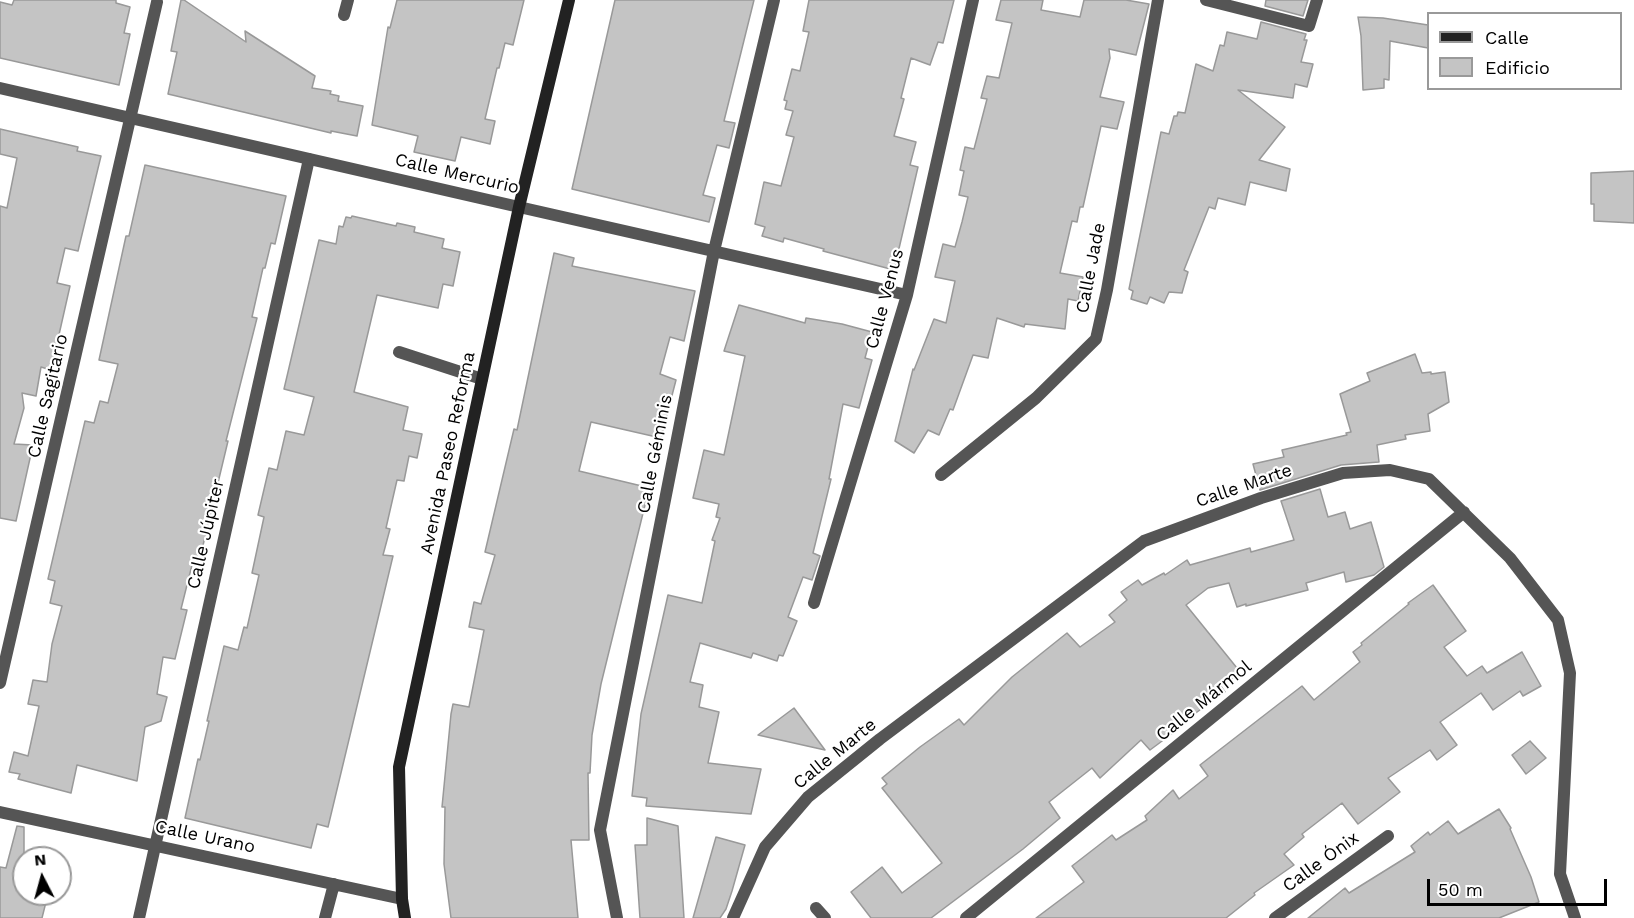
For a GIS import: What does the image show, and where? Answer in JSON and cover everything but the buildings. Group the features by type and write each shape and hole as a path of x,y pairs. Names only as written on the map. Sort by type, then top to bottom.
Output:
{"main road":[{"name":"Avenida Paseo Reforma","path":"405,918 402,899 399,767 519,207 569,0"}],"street":[{"path":"344,15 348,0"},
{"name":"Calle Géminis","path":"617,918 600,830 714,251 774,0"},
{"name":"Calle Venus","path":"814,603 907,295 973,0"},
{"name":"Calle Jade","path":"941,476 1036,398 1096,339 1107,290 1158,0"},
{"path":"1206,0 1309,26 1317,0"},
{"name":"Calle Sagitario","path":"0,683 157,2"},
{"name":"Calle Mercurio","path":"0,88 907,295"},
{"name":"Calle Júpiter","path":"139,918 309,159"},
{"path":"399,352 482,379"},
{"name":"Calle Marte","path":"733,918 765,847 808,797 880,739 1144,541 1261,498 1343,473 1390,470 1429,479 1509,558 1558,620 1570,673 1560,874 1575,918"},
{"name":"Calle Mármol","path":"966,918 1464,512"},
{"name":"Calle Urano","path":"0,812 402,899"},
{"name":"Calle Ónix","path":"1275,918 1388,836"},
{"path":"325,918 334,884"},
{"path":"816,908 825,918"}]}
